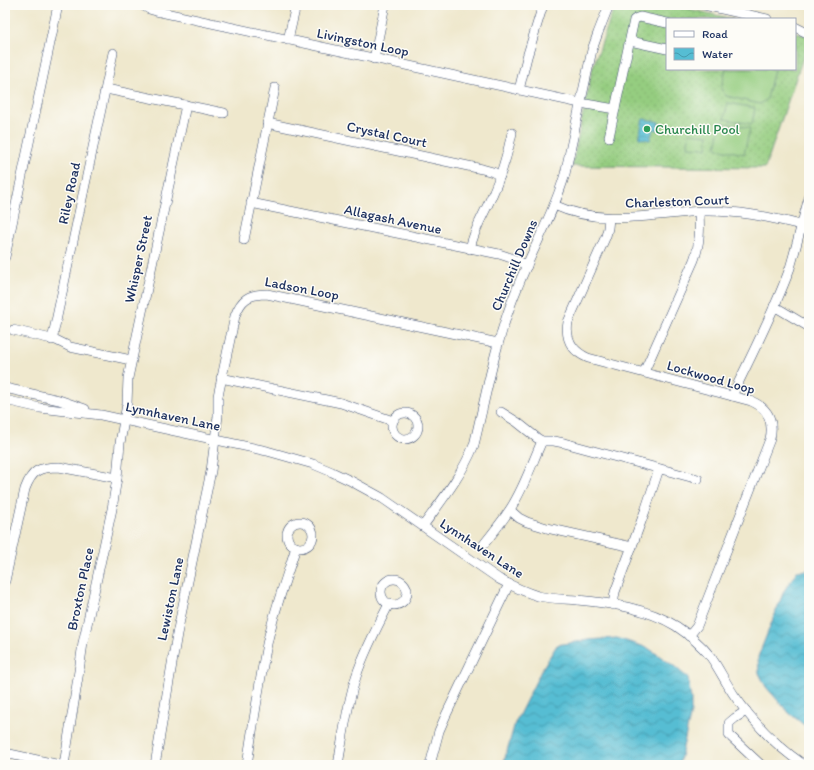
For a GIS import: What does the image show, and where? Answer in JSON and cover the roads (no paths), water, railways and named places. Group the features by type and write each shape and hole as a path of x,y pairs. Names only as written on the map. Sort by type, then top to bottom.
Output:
{"street":[{"path":"5,257 58,5"},
{"name":"Livingston Loop","path":"142,5 156,12 615,110"},
{"path":"288,40 296,5"},
{"path":"374,58 385,5"},
{"path":"519,90 527,57 543,5"},
{"name":"Churchill Downs","path":"423,526 460,474 469,458 476,437 498,343 518,286 561,190 566,174 592,50 609,5"},
{"path":"704,5 762,18"},
{"path":"609,137 634,20 637,18 666,23"},
{"path":"796,28 809,34"},
{"path":"630,41 666,49"},
{"name":"Riley Road","path":"52,340 113,53"},
{"path":"244,240 275,88"},
{"path":"106,89 224,113"},
{"name":"Whisper Street","path":"124,420 131,360 186,105"},
{"name":"Crystal Court","path":"267,124 482,168 500,176"},
{"path":"470,249 473,237 504,166 512,133"},
{"path":"732,396 774,306 790,267 809,198"},
{"name":"Allagash Avenue","path":"251,203 510,257 527,266"},
{"name":"Charleston Court","path":"554,205 572,212 595,217 609,218 699,212 727,212 749,214 802,225"},
{"path":"644,372 694,260 700,230 699,212"},
{"name":"Lockwood Loop","path":"609,218 606,236 568,322 567,329 571,344 580,354 588,358 757,403 767,413 772,426 770,439 697,626 689,636"},
{"name":"Ladson Loop","path":"215,439 218,416 218,396 235,316 237,308 249,296 267,294 498,343"},
{"path":"774,306 809,327"},
{"path":"13,330 52,340 70,347 131,360"},
{"path":"222,378 341,403 393,421"},
{"name":"Lynnhaven Lane","path":"5,388 59,400 101,415"},
{"name":"Lynnhaven Lane","path":"5,400 40,408 101,415 267,451 313,464 371,492 423,526 499,580 525,592 550,598 597,602 613,605 644,611 661,618 676,626 689,636 709,656 733,694 759,727 804,765"},
{"path":"502,412 542,441 559,442 698,479"},
{"name":"Broxton Place","path":"64,765 83,643 112,509 124,420"},
{"name":"Lewiston Lane","path":"155,765 177,634 207,489 215,439"},
{"path":"484,544 510,510 523,485 542,441"},
{"path":"5,581 25,489 28,480 34,473 50,467 59,467 117,478"},
{"path":"613,605 615,592 659,469"},
{"path":"510,510 526,522 632,547"},
{"path":"247,765 267,644 296,547"},
{"path":"430,765 441,726 509,584"},
{"path":"338,765 343,731 356,676 376,629 389,604"},
{"path":"746,711 729,724 729,735 761,765"},
{"path":"5,753 60,765"}],"water":[{"name":"Churchill Pool","path":"643,119 659,122 658,130 653,129 650,140 639,138"},
{"path":"809,570 809,729 788,712 766,687 759,673 758,657 784,591 797,571"},
{"path":"617,638 648,648 688,678 691,712 679,765 503,765 515,723 542,669 557,645 588,640"}],"place":[{"name":"Churchill Pool","path":"647,129"}]}
